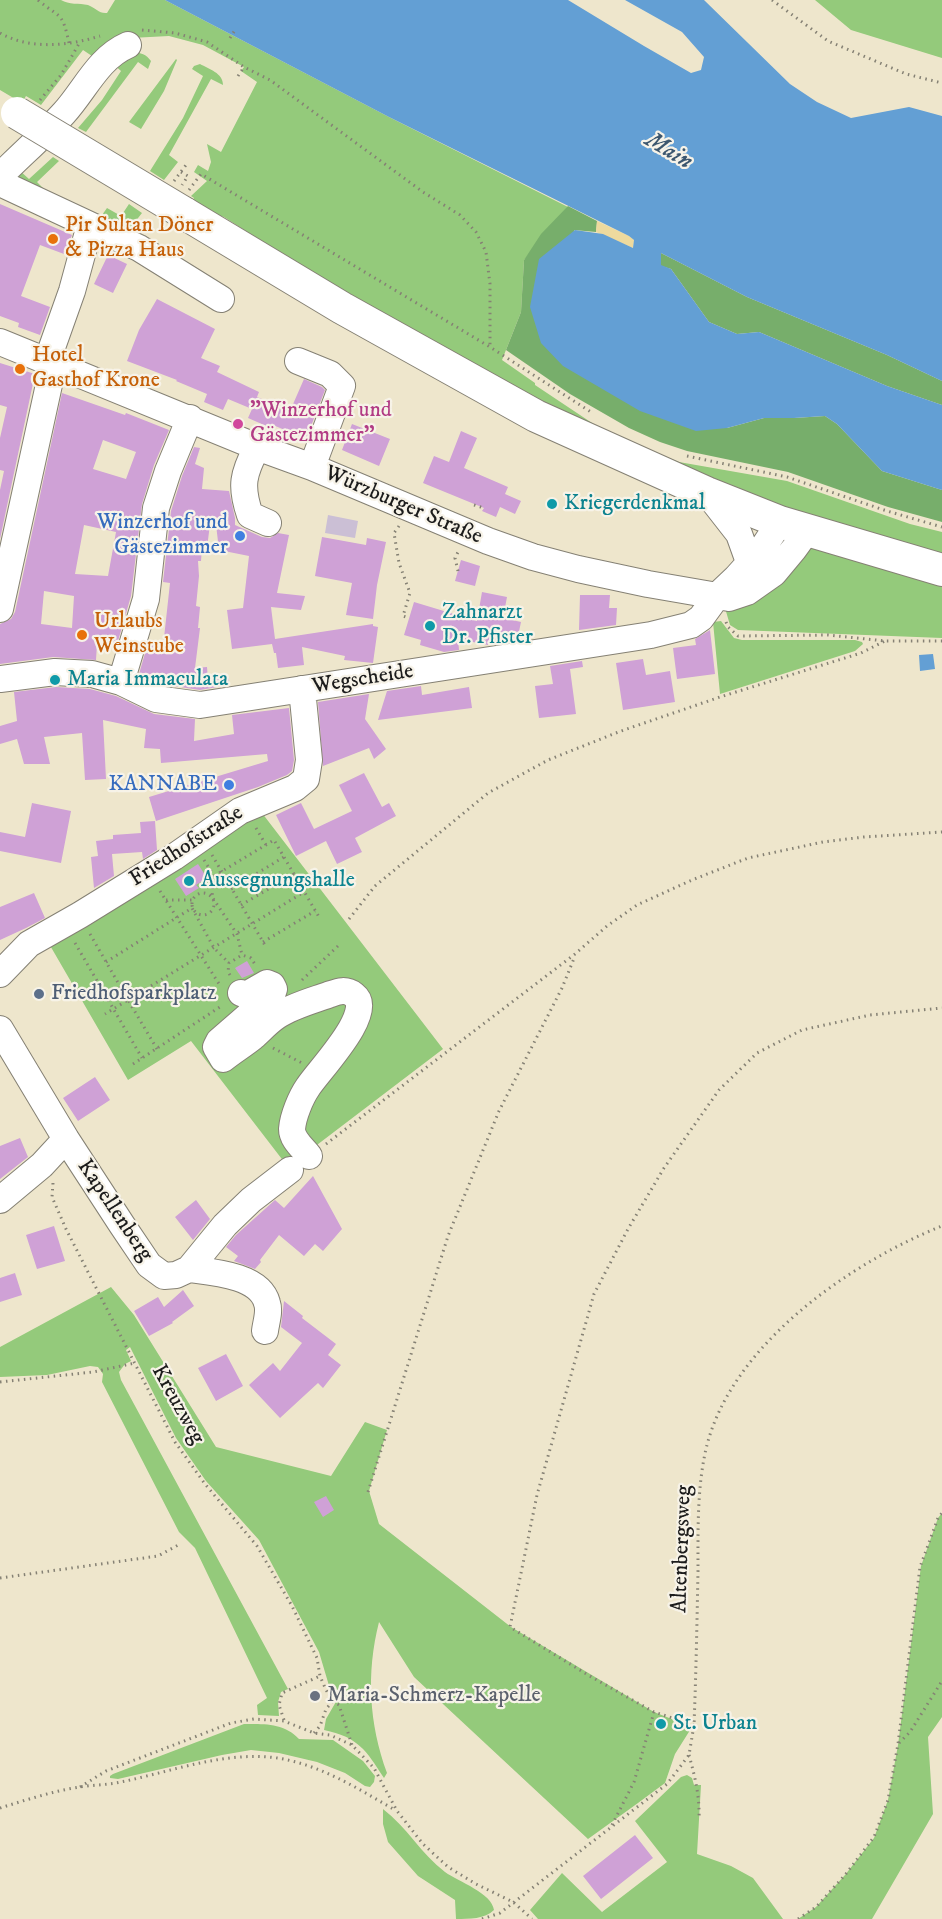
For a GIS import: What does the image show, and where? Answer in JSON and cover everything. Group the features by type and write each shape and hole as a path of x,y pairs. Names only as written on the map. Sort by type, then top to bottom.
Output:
{"main road":[{"path":"19,105 183,200 342,308 536,416 707,493 793,526 942,570"}],"street":[{"path":"0,176 64,112 106,59 116,50 123,36"},
{"path":"0,183 139,248 221,299"},
{"path":"0,609 50,380 50,353 72,291 90,225"},
{"name":"Würzburger Straße","path":"0,342 257,447 312,467 488,541 533,557 648,584 729,598 747,592 759,585 783,562 793,526"},
{"path":"298,361 330,374 342,386 312,467"},
{"path":"121,682 146,599 156,508 168,471 190,418"},
{"path":"257,447 247,468 243,496 250,515 268,522"},
{"path":"707,493 739,534 749,562"},
{"path":"717,596 762,549 793,526"},
{"name":"Wegscheide","path":"0,679 55,672 92,674 121,682 156,699 200,705 665,632 691,625 701,618 717,596"},
{"name":"Friedhofstraße","path":"0,974 29,944 85,918 240,811 295,788 306,779 309,760 302,690"},
{"path":"189,1269 225,1225 251,1200 299,1163 292,1130 303,1098 307,1088 346,1037 358,1017 360,1006 357,997 341,990 298,1006 278,1016 223,1059 216,1047 219,1041 272,995 274,989 267,983 246,995 232,995"},
{"name":"Kapellenberg","path":"0,1029 61,1144 149,1265 164,1276 176,1275 189,1269"},
{"path":"0,1200 42,1165 61,1144"},
{"path":"189,1269 234,1275 258,1289 267,1301 268,1311 264,1331"}],"path":[{"path":"38,0 62,18 69,43"},
{"path":"772,0 828,41 906,74 942,83"},
{"path":"0,33 12,40 25,43 80,42 155,30 175,33 207,42 244,67 270,80 423,192 460,215 476,232 486,252 490,284 490,347"},
{"path":"230,38 235,30"},
{"path":"19,105 61,75 80,42"},
{"path":"238,76 244,67"},
{"path":"181,172 188,176 184,182"},
{"path":"183,200 201,174 490,347 600,418"},
{"path":"685,455 787,477 887,512 942,527"},
{"path":"474,505 484,508"},
{"path":"400,524 394,533 399,563 410,593 403,616 409,618"},
{"path":"455,558 458,571"},
{"path":"717,596 728,627 738,636 828,635 885,641 942,641"},
{"path":"349,919 375,886 478,800 548,759 621,731 730,694 861,653 885,641"},
{"path":"255,827 266,845"},
{"path":"299,1163 358,1121 450,1048 576,954 607,926 637,904 748,858 823,842 942,832"},
{"path":"192,908 199,914 208,914 214,906 212,897 214,876 274,840 320,917"},
{"path":"231,889 284,857"},
{"path":"215,861 266,947"},
{"path":"241,905 294,874"},
{"path":"160,891 201,956 232,995"},
{"path":"229,963 214,948 192,908 192,900 197,894 201,892 212,897 237,934 242,954"},
{"path":"105,1014 304,892"},
{"path":"166,900 192,900"},
{"path":"106,962 192,908"},
{"path":"263,942 315,910"},
{"path":"85,918 85,926 157,1049"},
{"path":"67,947 73,940 142,1059"},
{"path":"232,995 228,972 229,963 242,954"},
{"path":"242,954 252,958 260,972"},
{"path":"368,1492 448,1236 499,1111 562,988 576,954"},
{"path":"133,1064 232,995"},
{"path":"694,1725 654,1712 510,1627 537,1495 594,1294 628,1229 664,1168 719,1090 757,1053 802,1030 870,1015 942,1008"},
{"path":"253,1037 320,1072"},
{"name":"Kreuzweg","path":"61,1144 52,1197 84,1267 175,1442 205,1484 257,1546 292,1606 317,1658 320,1676 333,1701 339,1705 352,1745"},
{"name":"Altenbergsweg","path":"482,1919 500,1912 667,1784 689,1755 694,1725 701,1488 706,1449 716,1419 731,1387 766,1343 820,1294 873,1259 918,1235 942,1226"},
{"path":"0,1382 93,1372 135,1363"},
{"path":"798,1919 816,1907 845,1875 874,1837 888,1800 898,1744 920,1567 938,1518 942,1513"},
{"path":"0,1578 158,1556 180,1544"},
{"path":"284,1721 279,1705 282,1693 320,1676"},
{"path":"898,1744 910,1732 942,1681"},
{"path":"314,1734 320,1726 326,1709 333,1701"},
{"path":"612,1826 634,1782 654,1712"},
{"path":"80,1787 106,1771 231,1723 254,1719 284,1721 314,1734 330,1735 352,1745 374,1768 397,1811 423,1844 448,1867 513,1902 532,1919"},
{"path":"689,1755 698,1786 699,1820"},
{"path":"0,1808 80,1787 114,1784 227,1758 262,1757 291,1761 324,1772 397,1811"}],"shaded area":[{"path":"328,515 358,521 355,538 325,533"}],"green space":[{"path":"0,0 61,0 88,5 107,13 115,0 165,0 568,207 524,260 521,312 502,360 604,431 679,462 787,481 910,524 942,532 942,553 782,507 607,441 281,259 263,242 224,217 189,206 194,198 191,196 207,181 194,172 198,165 208,171 211,162 207,144 221,152 257,82 241,71 244,67 203,45 169,36 112,39 95,58 83,50 41,105 26,96 22,103 0,90"},
{"path":"815,0 942,0 942,58 851,30"},
{"path":"133,52 143,54 151,61 148,69 138,62 86,132 78,128 102,100 121,71 111,62"},
{"path":"176,59 164,91 141,129 129,122"},
{"path":"200,64 218,74 223,85 211,79 169,155 178,162 164,180 150,171 183,118 203,76 192,69"},
{"path":"53,157 59,161 37,182 47,192 14,177 19,170 29,179"},
{"path":"129,204 142,213 131,227 119,229 105,223 102,215 107,208 121,216"},
{"path":"568,206 597,221 596,232 574,230 727,428 764,418 825,416 837,424 882,471 942,490 942,522 888,507 788,472 687,451 660,442 629,428 570,394 506,350 521,312 524,260 541,234"},
{"path":"661,253 747,297 887,355 942,381 942,405 887,386 759,332 737,334 709,322 671,269 661,266"},
{"path":"810,543 942,580 942,638 738,630 730,625 725,608"},
{"path":"721,621 734,638 742,640 855,640 863,644 855,651 720,694 713,622"},
{"path":"262,813 443,1049 288,1167 191,1041 128,1080 48,942"},
{"path":"111,1287 134,1315 216,1447 331,1476 365,1422 387,1430 369,1491 379,1524 511,1627 654,1712 692,1727 675,1754 665,1783 588,1839 414,1677 379,1622 372,1660 371,1698 376,1736 387,1773 384,1778 360,1746 336,1733 324,1730 326,1719 337,1700 330,1689 319,1652 259,1540 206,1481 176,1438 130,1347 126,1350 131,1361 125,1364 119,1372 121,1380 288,1689 281,1692 278,1702 279,1716 258,1715 257,1705 267,1698 195,1548 179,1532 102,1382 103,1374 98,1367 90,1366 47,1375 0,1377 0,1347"},
{"path":"942,1513 942,1717 928,1737 933,1814 872,1919 798,1919 816,1907 874,1838 888,1800 898,1745 921,1566 938,1518"},
{"path":"244,1724 281,1727 299,1739 333,1740 363,1761 375,1776 374,1782 370,1787 365,1786 345,1773 317,1762 279,1753 251,1750 118,1779 110,1778 113,1774"},
{"path":"687,1775 692,1778 694,1785 701,1785 697,1854 731,1866 753,1878 783,1919 538,1919 530,1910 562,1873 602,1912 667,1862 635,1821 681,1777"},
{"path":"383,1809 436,1865 481,1893 492,1904 494,1910 481,1917 456,1919 455,1900 418,1876 388,1842 383,1824"}],"sand":[{"path":"597,221 629,236 634,240 633,248 596,232"}],"water":[{"name":"Main","path":"165,0 568,0 691,73 701,70 704,57 682,32 625,0 704,0 790,84 817,102 851,118 909,107 942,116 942,381 887,355 747,297 661,253 661,265 671,269 709,322 737,334 759,332 887,386 942,405 942,490 882,471 837,424 825,416 764,418 727,428 696,431 640,411 563,366 541,343 530,307 539,259 575,230 603,234 633,248 634,240 389,117"},
{"path":"933,654 935,669 920,671 919,655"}],"building":[{"path":"0,204 72,235 64,254 40,245 21,296 50,307 40,335 18,327 19,323 0,316"},
{"path":"108,255 127,264 113,293 94,284"},
{"path":"157,299 215,329 201,358 220,366 217,372 259,392 257,397 290,411 304,379 322,387 325,390 306,439 273,425 271,428 248,418 252,409 228,399 223,410 204,402 207,394 127,361 139,330"},
{"path":"0,363 35,374 0,539 0,490 4,471 0,470 0,438 7,407 0,405"},
{"path":"62,393 125,415 126,413 169,430 154,465 142,504 131,596 116,648 97,644 96,660 53,657 0,664 0,624 11,619 15,612","holes":["103,440 136,452 126,479 93,469","84,525 116,532 108,576 75,574","44,591 74,596 72,628 41,624"]},
{"path":"352,424 390,439 379,466 342,450"},
{"path":"461,431 477,438 464,468 508,487 505,494 521,501 515,514 500,507 496,517 482,511 484,508 423,483 434,456 449,462"},
{"path":"194,447 200,448 195,464 204,468 202,489 229,491 235,525 262,537 270,538 278,533 289,535 277,593 305,596 301,610 271,607 275,639 373,624 378,627 373,663 344,660 345,656 302,647 304,665 278,668 272,644 232,649 227,610 243,608 249,556 219,550 215,516 211,516 207,548 202,547 201,561 198,561 196,606 200,607 198,628 200,628 195,668 207,667 208,680 229,678 229,685 200,690 160,684 139,674 148,643 163,647 170,583 163,582 171,511"},
{"path":"322,537 366,545 367,538 386,542 373,619 346,615 352,583 315,576"},
{"path":"461,560 480,566 475,586 455,581"},
{"path":"482,592 507,597 503,618 521,622 517,641 489,639 488,645 458,639 459,650 444,652 420,645 421,640 404,635 414,602 477,621"},
{"path":"580,595 610,595 609,608 617,608 616,625 579,630"},
{"path":"710,630 715,674 677,679 673,648 696,645 695,639"},
{"path":"643,659 646,675 670,671 675,702 623,710 616,663"},
{"path":"582,661 583,667 570,669 576,714 539,718 535,686 553,684 550,666"},
{"path":"421,686 422,695 469,687 472,708 378,720 387,691"},
{"path":"56,687 90,689 116,696 154,714 195,719 194,741 234,734 232,715 289,708 294,760 292,771 258,787 156,821 149,797 268,761 267,754 161,763 160,749 144,748 146,729 103,720 106,779 85,780 82,733 44,737 50,764 24,764 17,739 0,744 0,726 17,721 14,692"},
{"path":"369,694 365,719 386,749 374,759 369,748 323,766 318,702"},
{"path":"364,773 382,807 389,803 396,816 355,838 362,852 337,864 326,841 296,856 276,815 301,803 314,829 352,811 339,785"},
{"path":"32,803 71,811 61,863 0,851 0,832 25,837"},
{"path":"155,821 157,850 143,859 142,852 112,854 114,876 94,888 91,857 98,856 96,841 113,839 113,835 141,833 140,822"},
{"name":"Aussegnungshalle","path":"198,864 207,878 196,885 199,888 186,896 175,879"},
{"path":"34,893 45,918 0,940 0,907"},
{"path":"247,961 254,973 242,978 235,968"},
{"path":"95,1077 110,1100 78,1121 63,1098"},
{"path":"20,1138 28,1157 0,1179 0,1146"},
{"path":"313,1176 342,1229 323,1251 315,1244 304,1256 279,1235 255,1269 234,1261 238,1256 226,1247 236,1235 275,1200 284,1208"},
{"path":"196,1200 210,1219 193,1240 175,1217"},
{"path":"54,1226 65,1261 37,1269 26,1235"},
{"path":"15,1273 22,1295 0,1302 0,1278"},
{"path":"183,1290 194,1306 173,1323 149,1336 134,1311 158,1297 164,1307"},
{"path":"284,1301 336,1344 328,1355 341,1365 323,1388 318,1383 280,1418 249,1385 273,1363 280,1371 302,1343 281,1327"},
{"path":"226,1354 243,1386 216,1401 198,1368"},
{"path":"326,1496 334,1510 323,1517 314,1502"},
{"path":"635,1835 653,1858 601,1899 583,1876"}],"place":[{"name":"Pir Sultan Döner & Pizza Haus","path":"53,239"},
{"name":"Hotel Gasthof Krone","path":"20,369"},
{"name":"\"Winzerhof und Gästezimmer\"","path":"238,424"},
{"name":"Kriegerdenkmal","path":"552,504"},
{"name":"Winzerhof und Gästezimmer","path":"240,536"},
{"name":"Zahnarzt Dr. Pfister","path":"430,626"},
{"name":"Urlaubs Weinstube","path":"82,635"},
{"name":"Maria Immaculata","path":"55,680"},
{"name":"KANNABE","path":"229,785"},
{"name":"Aussegnungshalle","path":"189,881"},
{"name":"Friedhofsparkplatz","path":"39,994"},
{"name":"Maria-Schmerz-Kapelle","path":"315,1696"},
{"name":"St. Urban","path":"661,1724"}]}
